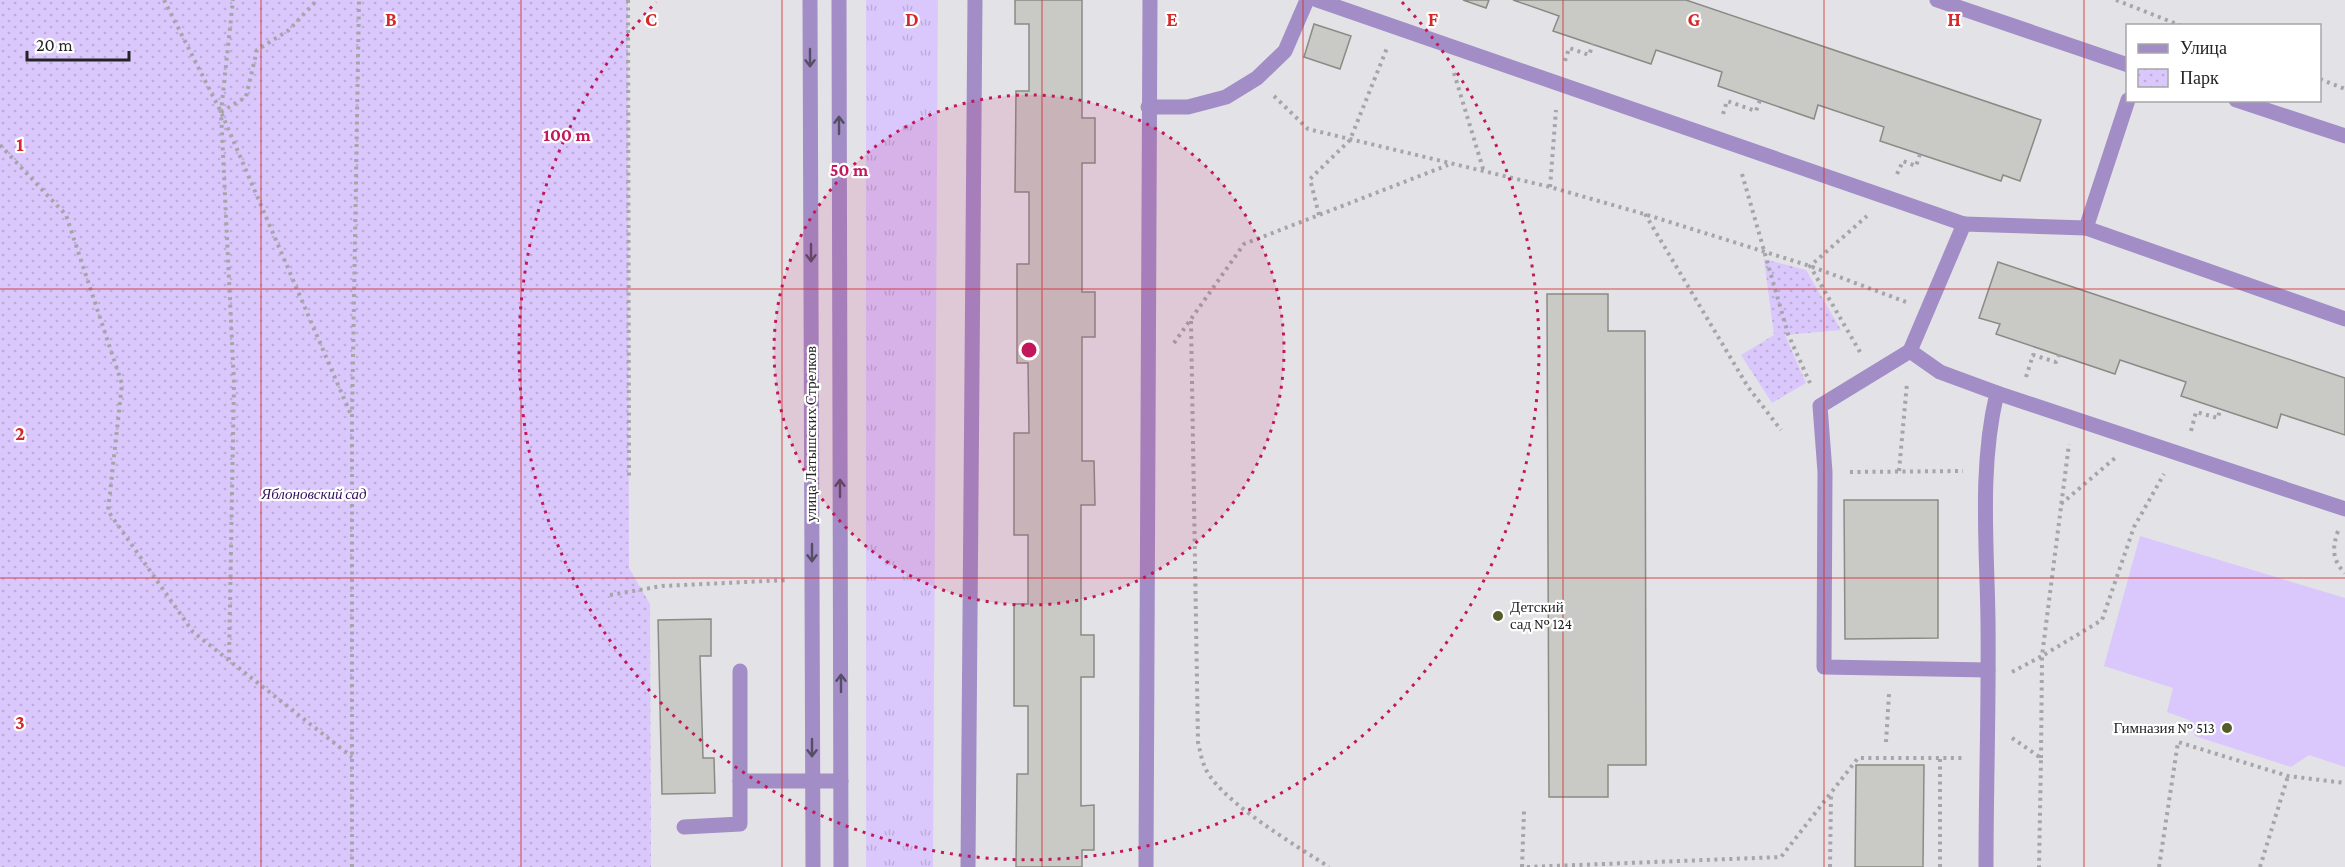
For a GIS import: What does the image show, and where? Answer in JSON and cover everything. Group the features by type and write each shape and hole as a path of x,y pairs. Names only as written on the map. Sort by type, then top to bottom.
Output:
{"street":[{"name":"улица Латышских Стрелков","path":"810,0 813,867"},
{"name":"улица Латышских Стрелков","path":"839,0 841,867"},
{"path":"968,867 975,0"},
{"path":"1146,867 1150,0"},
{"path":"1149,107 1188,107 1226,97 1257,78 1285,51 1307,0"},
{"path":"1317,0 1964,224 2086,228 2345,319"},
{"path":"1937,0 2126,65"},
{"path":"2086,228 2127,102"},
{"path":"2242,102 2345,136"},
{"path":"1964,224 1910,351 1820,406 1825,472 1824,667 1877,668 1988,677"},
{"path":"1910,351 1940,372 1996,393 2345,509"},
{"path":"1986,867 1985,758 1988,677 1986,471 1989,426 1996,393"},
{"path":"684,827 740,824 740,671"},
{"path":"740,781 841,781"}],"path":[{"path":"164,0 221,112 352,418"},
{"path":"229,660 234,384 221,112 233,0"},
{"path":"221,112 246,97 257,50 289,30 317,0"},
{"path":"352,867 352,418 359,0"},
{"path":"627,0 629,479"},
{"path":"2116,0 2177,24"},
{"path":"1319,215 1310,179 1350,140 1395,27"},
{"path":"1446,44 1485,172"},
{"path":"1569,48 1589,55 1593,44"},
{"path":"1257,78 1308,129 1550,187 1644,214 1810,266 1926,309"},
{"path":"2321,80 2345,89"},
{"path":"1550,187 1558,83"},
{"path":"1727,101 1756,111 1760,100"},
{"path":"1733,144 1788,334 1820,406"},
{"path":"0,145 66,215 122,384 108,511 193,632 352,757"},
{"path":"1903,160 1916,166 1920,154"},
{"path":"1148,378 1244,244 1450,164"},
{"path":"1810,266 1887,198"},
{"path":"1644,214 1748,387 1781,429"},
{"path":"1810,266 1872,374"},
{"path":"1191,321 1198,742 1204,767 1220,788 1252,816 1329,867"},
{"path":"1899,471 1910,351"},
{"path":"2033,355 2056,362 2059,355"},
{"path":"2196,412 2218,418 2220,409"},
{"path":"2039,867 2042,656 2073,418"},
{"path":"2061,505 2136,439"},
{"path":"1988,677 2042,656 2102,620 2134,527 2176,452"},
{"path":"1825,472 1986,471"},
{"path":"2333,545 2335,561 2345,573"},
{"path":"610,595 662,586 788,581 788,570"},
{"path":"1877,668 1878,688 1889,694 1886,742"},
{"path":"1986,721 2041,758"},
{"path":"2158,867 2178,742 2288,776 2345,783"},
{"path":"1527,867 1781,857 1858,758 1985,758"},
{"path":"1940,758 1940,867"},
{"path":"2260,867 2288,776"},
{"path":"1830,867 1831,792"},
{"path":"1522,867 1524,811"},
{"path":"1605,863 1612,867"}],"green space":[{"name":"Яблоновский сад","path":"0,0 628,0 629,568 650,604 651,867 0,867"},
{"path":"866,0 938,0 933,867 866,867"},
{"path":"1764,259 1806,270 1841,330 1785,335 1806,383 1772,403 1741,355 1774,335"},
{"path":"2140,536 2345,598 2345,767 2309,755 2291,767 2195,736 2189,720 2167,712 2173,688 2104,666"}],"building":[{"path":"1015,0 1082,0 1082,118 1095,118 1095,163 1082,163 1082,292 1095,292 1095,337 1082,337 1082,461 1094,461 1095,505 1081,505 1081,635 1094,635 1094,677 1081,677 1081,806 1094,805 1094,850 1082,850 1082,867 1016,867 1017,774 1028,774 1028,706 1014,706 1014,604 1028,604 1028,535 1014,535 1014,433 1029,433 1028,363 1017,363 1017,264 1029,264 1029,192 1015,192 1016,91 1029,91 1029,24 1015,24"},
{"path":"1463,0 1489,0 1486,8"},
{"path":"1513,0 1686,0 2041,120 2020,181 2003,175 2001,181 1880,141 1884,127 1818,105 1814,119 1718,86 1722,72 1656,50 1651,64 1553,31 1559,16"},
{"path":"1314,24 1351,36 1340,69 1304,57"},
{"path":"1998,262 2345,378 2345,435 2281,414 2277,428 2181,396 2186,382 2120,360 2115,374 1996,334 2000,324 1979,318"},
{"path":"1547,294 1608,294 1608,331 1645,331 1646,765 1608,765 1608,797 1549,797"},
{"path":"1844,500 1938,500 1938,638 1845,639"},
{"path":"711,619 711,656 700,656 703,758 714,758 715,793 662,794 658,620"},
{"path":"1856,765 1924,765 1923,867 1855,867"}],"place":[{"name":"Детский сад № 124","path":"1498,616"},
{"name":"Гимназия № 513","path":"2227,728"}]}
